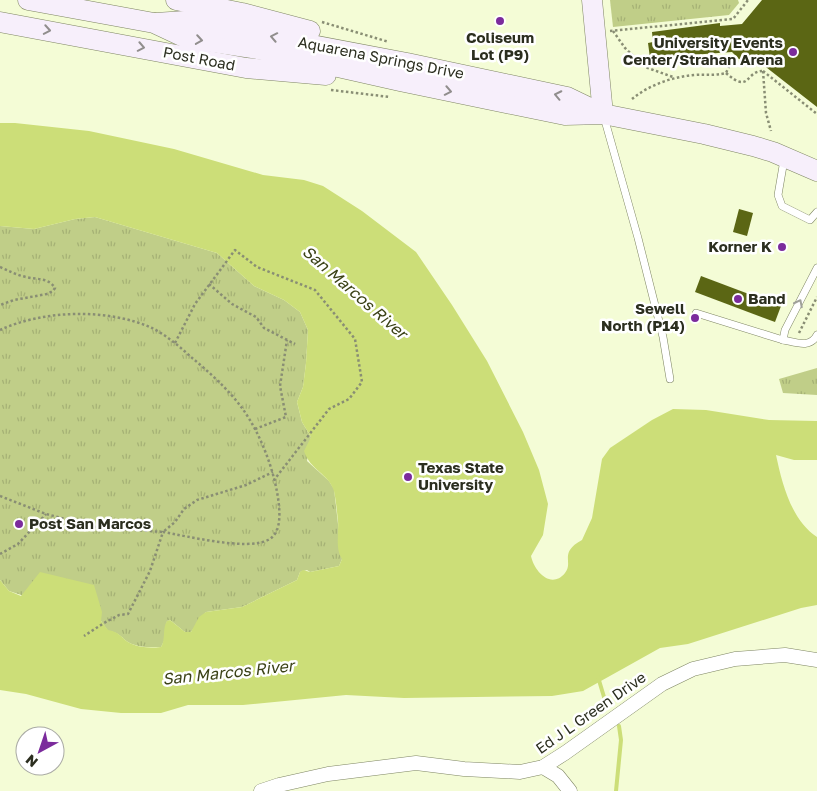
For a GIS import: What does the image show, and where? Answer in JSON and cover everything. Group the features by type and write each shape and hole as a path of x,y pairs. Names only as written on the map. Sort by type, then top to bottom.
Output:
{"main road":[{"name":"Aquarena Springs Drive","path":"28,0 154,23 186,38 404,72 565,115 603,114 732,141 753,146 817,171"},
{"path":"176,0 242,13 361,44 404,72"},
{"path":"592,0 603,114"},
{"name":"Post Road","path":"0,22 246,68 404,72"}],"street":[{"name":"Ed J L Green Drive","path":"261,791 328,774 416,763 502,772 520,772 542,767 565,753 662,684 693,669 735,659 785,655 817,660"},
{"path":"542,767 558,776 570,791"}],"lane":[{"path":"603,114 643,256 663,337 670,379"},
{"path":"784,157 778,195 782,206 810,220 817,212"},
{"path":"783,340 785,330 817,268"},
{"path":"696,313 797,343 811,343 816,338"}],"path":[{"path":"609,31 733,18 747,0"},
{"path":"315,20 389,42"},
{"path":"613,31 625,48 645,67 673,77"},
{"path":"726,73 733,58"},
{"path":"726,73 734,80 741,82 748,80 758,71 763,71 817,114"},
{"path":"763,71 766,113 771,131"},
{"path":"632,99 649,88 673,77 713,76 726,73"},
{"path":"175,343 195,304 235,250 257,267 315,290 354,339 362,382 349,400 329,409 274,480"},
{"path":"0,267 28,278 51,282 55,288 46,294 14,300 0,305"},
{"path":"209,284 232,304 256,317 264,328 295,344"},
{"path":"797,343 800,331 817,297"},
{"path":"0,330 41,317 60,314 124,318 163,334 229,393 242,408 255,429 273,472 280,516 278,526 272,537 267,541 257,544 221,542 163,532 96,527 46,514 0,496"},
{"path":"255,429 286,417 280,386 288,340"},
{"path":"84,636 118,616 128,614 150,571 163,532 175,522 184,509 197,500 246,485 273,472"},
{"path":"0,554 18,544 46,514"}],"green space":[{"path":"610,0 738,0 739,3 729,15 613,27"},
{"path":"95,217 217,253 254,286 284,300 300,312 308,330 303,387 297,402 302,422 311,437 307,461 329,481 334,489 342,559 339,566 310,572 307,570 300,572 297,580 242,607 206,612 191,632 185,632 170,620 167,621 164,641 161,647 142,647 132,644 119,634 108,631 101,621 9,591 0,580 0,226 34,229 75,219"},
{"path":"817,368 817,395 783,393 779,379"}],"water":[{"name":"San Marcos River","path":"0,123 89,131 174,149 263,175 304,180 323,186 362,211 416,252 487,361 523,432 539,470 548,504 543,535 531,556 539,572 549,579 560,578 565,573 568,565 568,553 570,549 582,540 592,518 602,459 610,448 652,420 673,409 706,410 769,420 817,421 817,460 794,460 776,455 781,477 794,511 800,521 817,537 817,605 801,608 688,644 660,648 583,691 552,696 404,698 346,695 243,705 188,705 161,713 121,713 81,709 26,694 0,690 0,580 9,591 21,596 40,572 94,585 102,612 101,621 108,630 116,632 135,645 161,647 167,621 170,620 185,632 191,632 199,617 206,612 242,607 297,580 300,572 303,570 310,572 339,566 342,559 338,546 338,521 332,485 311,463 304,451 311,437 302,422 297,402 303,387 308,330 300,312 284,300 254,286 217,253 95,217 75,219 34,229 0,226"}],"building":[{"path":"762,0 817,0 817,107 757,60 746,61 739,59 732,52 650,58 648,43 653,42 652,32 720,23 720,26 742,24"},
{"path":"739,209 753,213 747,236 733,232"},
{"name":"Band","path":"701,276 781,306 775,322 695,292"}],"waterway":[{"path":"598,677 604,697 609,702"},
{"path":"616,791 621,740 619,726"}],"place":[{"name":"Coliseum Lot (P9)","path":"500,21"},
{"name":"University Events Center/Strahan Arena","path":"793,52"},
{"name":"Korner K","path":"782,247"},
{"name":"Band","path":"738,299"},
{"name":"Sewell North (P14)","path":"695,318"},
{"name":"Texas State University","path":"408,477"},
{"name":"Post San Marcos","path":"19,524"}]}
